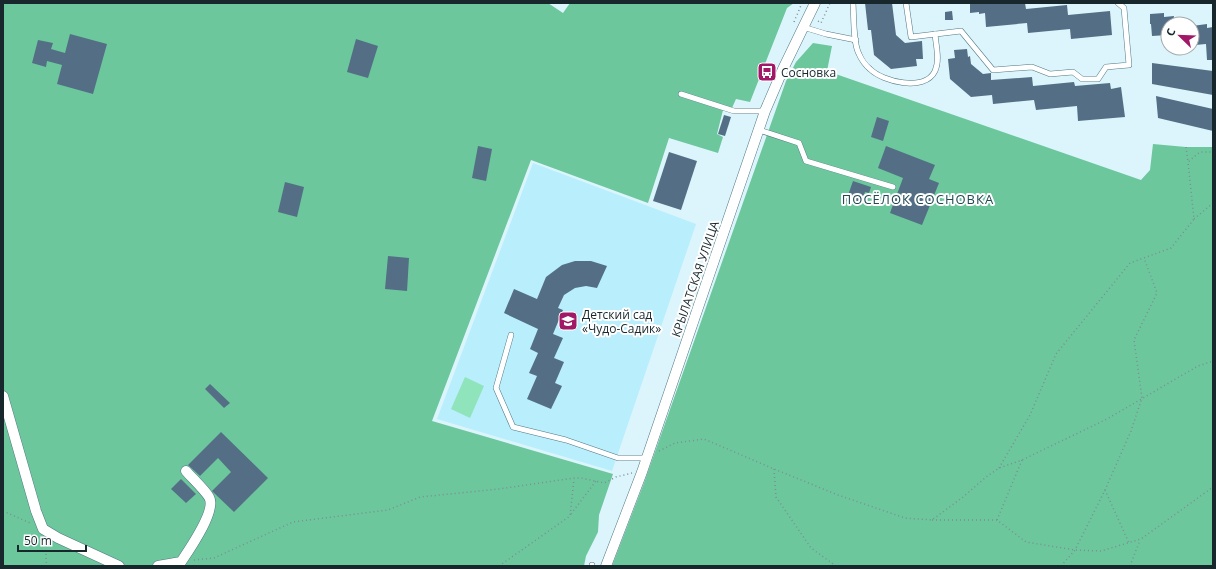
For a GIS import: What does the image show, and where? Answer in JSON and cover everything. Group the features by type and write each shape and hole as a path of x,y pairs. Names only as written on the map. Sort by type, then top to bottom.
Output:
{"street":[{"name":"КРЫЛАТСКАЯ УЛИЦА","path":"606,566 647,458 766,111 783,69 815,3"},
{"path":"3,396 36,511 44,529 58,538 119,566"},
{"path":"158,566 181,562 199,532 211,505 210,498 186,471"}],"lane":[{"path":"853,3 856,40 859,54 870,69 884,78 900,83 915,83 927,79 935,71 938,60 935,34"},
{"path":"906,3 911,37 961,31 993,70 1032,67 1050,74 1072,72 1082,79 1098,79 1106,67 1129,65 1124,8 1118,3"},
{"path":"803,27 826,34 856,40"},
{"path":"681,94 734,111 766,111"},
{"path":"759,130 799,144 806,161 893,187"},
{"path":"511,335 496,388 513,427 566,440 618,458 647,458"}],"path":[{"path":"799,10 802,3"},
{"path":"821,23 830,3"},
{"path":"1186,147 1194,219"},
{"path":"1188,162 1200,152 1213,152"},
{"path":"999,468 1030,415 1056,354 1130,263 1171,248 1194,219 1213,203"},
{"path":"1060,566 1075,550 1105,490 1131,431 1142,398 1134,340 1157,293 1144,258"},
{"path":"932,520 999,468 1022,460 1107,419 1198,366 1213,361"},
{"path":"647,458 675,443 704,439 774,469 905,518 932,520 997,520 1026,542 1075,550 1101,551 1141,539 1213,487"},
{"path":"997,520 1022,460"},
{"path":"774,469 776,497 811,548 836,566"},
{"path":"181,562 214,558 293,522 388,510 420,497 499,489 574,478 604,483 616,477 635,472"},
{"path":"570,516 574,478"},
{"path":"499,566 570,516 596,481"},
{"path":"1105,490 1129,543"},
{"path":"3,511 44,529 47,545 47,566"},
{"path":"1130,566 1141,539"}],"shaded area":[{"name":"Детский сад «Чудо-Садик»","path":"533,163 696,224 612,471 437,419"}],"green space":[{"path":"3,3 548,3 563,13 570,3 794,3 787,8 750,102 736,99 732,108 723,110 717,134 723,137 718,153 669,138 648,203 531,160 432,421 613,474 599,515 598,532 586,556 584,566 3,566"},
{"path":"813,43 832,46 827,71 1141,180 1150,170 1153,144 1186,147 1213,147 1213,566 612,566 644,483 786,81 796,62"},
{"path":"465,377 484,386 470,418 451,409"}],"building":[{"path":"865,3 892,3 896,35 905,43 922,41 923,59 916,59 917,66 891,69 874,55 871,30 868,30"},
{"path":"970,3 1025,3 1026,9 1067,5 1068,15 1110,11 1112,35 1071,39 1070,29 1028,33 1027,23 986,27 985,13 970,13"},
{"path":"952,11 953,20 945,20 945,12"},
{"path":"1164,13 1164,16 1160,16 1160,36 1152,36 1150,14"},
{"path":"1207,24 1207,28 1213,27 1213,60 1207,60 1206,44 1200,45 1200,25"},
{"path":"70,34 107,44 93,94 57,84 62,65 47,61 46,67 32,63 38,40 53,43 51,49 65,53"},
{"path":"356,39 378,46 368,78 347,72"},
{"path":"967,49 971,64 983,74 991,73 991,80 1032,77 1033,86 1074,82 1075,86 1110,83 1111,89 1121,87 1125,117 1078,121 1077,106 1036,110 1034,100 993,104 992,95 971,97 950,79 948,59 955,58 954,50"},
{"path":"1152,63 1213,71 1213,95 1152,84"},
{"path":"1156,96 1213,109 1213,131 1158,118"},
{"path":"724,115 731,117 725,136 718,134"},
{"path":"877,117 889,121 883,141 871,137"},
{"path":"478,146 492,149 486,181 472,178"},
{"path":"886,146 935,165 929,179 939,183 922,225 890,213 903,178 878,168"},
{"path":"669,152 697,161 681,210 653,201"},
{"path":"853,181 871,187 869,193 865,192 860,206 846,201"},
{"path":"285,182 304,187 297,217 278,212"},
{"path":"388,256 409,258 407,291 385,289"},
{"path":"575,261 591,261 607,266 597,288 586,286 575,288 564,295 558,308 563,310 553,334 563,338 554,358 564,362 555,383 562,386 551,409 527,399 537,376 529,373 538,353 530,349 538,329 504,313 514,289 537,299 546,277 562,265"},
{"path":"210,384 230,403 224,408 205,389"},
{"path":"221,432 268,478 234,512 212,491 231,472 218,458 200,476 188,465"},
{"path":"181,479 196,494 186,503 171,489"}],"place":[{"name":"Сосновка","path":"767,72"},
{"name":"Детский сад «Чудо-Садик»","path":"568,321"}],"district":[{"name":"ПОСЁЛОК СОСНОВКА","path":"918,199"}]}
